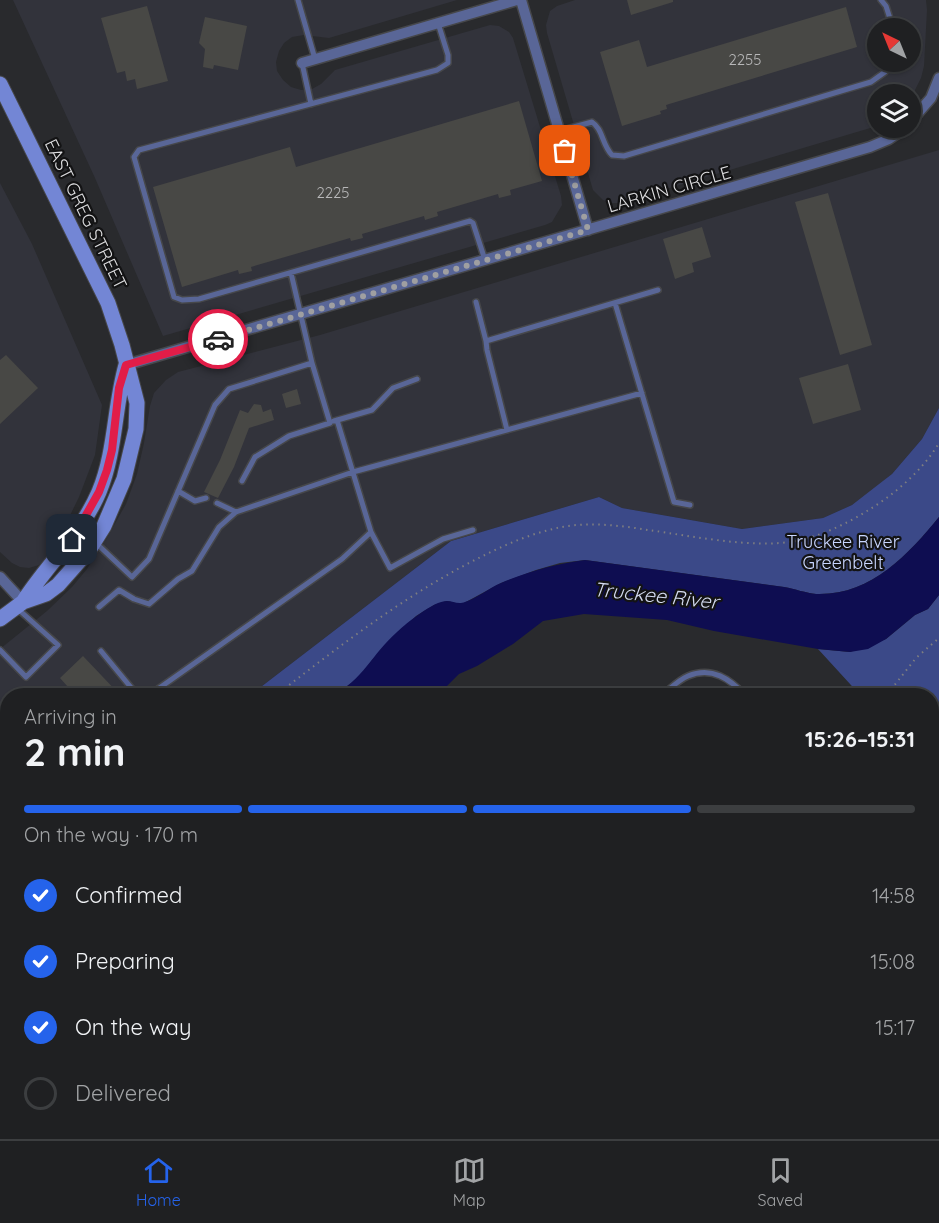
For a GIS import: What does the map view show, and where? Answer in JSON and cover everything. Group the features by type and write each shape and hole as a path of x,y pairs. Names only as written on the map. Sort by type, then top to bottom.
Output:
{"main road":[{"name":"EAST GREG STREET","path":"0,84 108,303 137,403 133,446 117,501 94,542 73,570 58,585 46,594 20,605 0,619"},
{"name":"EAST GREG STREET","path":"20,605 72,540 99,492 112,450 119,388 126,365"}],"street":[{"path":"302,63 519,0 588,230"},
{"path":"921,110 931,98 939,78"},
{"name":"LARKIN CIRCLE","path":"126,365 870,147 892,138"},
{"path":"0,577 20,605"}],"lane":[{"path":"298,0 315,59"},
{"path":"881,0 886,6 890,18"},
{"path":"438,23 448,55 448,63 437,70 139,150 135,157 174,297 182,300 199,299 470,221 473,223 485,260"},
{"path":"302,63 311,104"},
{"path":"559,131 592,122 598,126 605,148 612,155 624,156 871,82 885,72"},
{"path":"291,273 312,363 330,423"},
{"path":"486,341 658,290"},
{"path":"476,302 507,430"},
{"path":"615,303 674,502 690,505"},
{"path":"94,542 132,577 149,559 215,405 230,389 312,363"},
{"path":"242,481 255,458 290,436 372,410 393,388 417,379"},
{"path":"99,607 119,590 134,599 149,604 192,570 219,526 236,512 353,472 642,393"},
{"path":"337,420 371,532 390,568 443,539 473,530"},
{"path":"178,491 195,501 206,498"},
{"path":"217,503 236,512"},
{"path":"159,688 342,559 371,532"},
{"path":"0,650 26,677 58,645 20,605"},
{"path":"101,651 131,688"},
{"path":"671,688 687,676 708,672 724,676 737,688"}],"path":[{"path":"286,688 350,639 440,578 502,546 555,528 595,525 621,526 722,541 777,543 798,541 853,519 886,499 911,477 939,443"},
{"path":"893,688 916,658 939,638"}],"shaded area":[{"path":"13,0 457,0 329,38 304,35 292,37 279,51 276,62 277,71 291,87 301,90 312,89 321,84 335,70 490,25 499,26 509,32 513,38 562,205 552,222 545,225 163,336 95,178"},
{"path":"575,0 926,0 924,66 918,84 867,84 867,129 619,203 611,203 603,200 593,190 547,33 546,25 550,11"},
{"path":"939,150 939,408 922,439 892,474 852,505 823,518 742,529 622,508 599,497 451,541 259,688 0,688 0,649 47,611 72,587 87,569 126,504 137,474 154,393 166,380 178,372 320,335"},
{"path":"0,183 32,244 102,405 95,455 79,497 56,544 39,565 29,568 12,563 0,552"}],"green space":[{"name":"Truckee River Greenbelt","path":"939,408 939,517 901,559 870,581 854,588 836,593 816,594 784,587 585,560 560,563 501,583 464,603 447,601 434,605 416,616 373,659 359,678 344,688 259,688 451,541 599,497 622,508 742,529 823,518 852,505 892,474 922,439"},
{"path":"939,595 939,688 854,688 818,649 850,652 886,639 915,615 928,609"}],"water":[{"name":"Truckee River","path":"939,517 939,595 928,609 915,615 886,639 868,649 850,652 818,649 714,631 667,620 584,614 543,621 513,644 459,674 445,688 345,688 360,675 388,640 428,608 447,601 465,602 501,583 553,566 585,560 784,587 816,594 836,593 870,581 901,559"}],"building":[{"path":"627,0 673,0 673,2 631,15"},
{"path":"147,6 168,81 137,89 135,79 127,81 125,71 117,73 101,18"},
{"path":"846,7 857,47 666,105 667,109 660,111 661,114 622,126 600,52 639,40 647,67"},
{"path":"205,17 247,26 238,70 214,65 213,69 203,67 205,49 199,43"},
{"path":"519,101 542,181 510,190 511,195 499,198 498,194 437,212 438,216 425,220 424,216 362,234 363,238 351,241 350,238 251,267 252,271 239,274 238,270 182,287 153,187 290,147 296,167"},
{"path":"828,193 872,345 840,355 795,202"},
{"path":"702,227 711,257 692,263 694,272 675,279 663,239"},
{"path":"6,355 38,388 0,424 0,360"},
{"path":"848,364 861,410 813,424 799,378"},
{"path":"297,389 301,404 286,408 282,394"},
{"path":"254,404 261,405 263,412 271,409 274,420 249,428 234,467 218,498 204,492 240,410 248,413"},
{"path":"83,656 113,688 69,688 60,678"}],"way so far":[{"path":"218,339 588,230 565,151"}],"route":[{"path":"72,540 99,492 107,470 116,425 119,388 126,365 218,339"}]}
